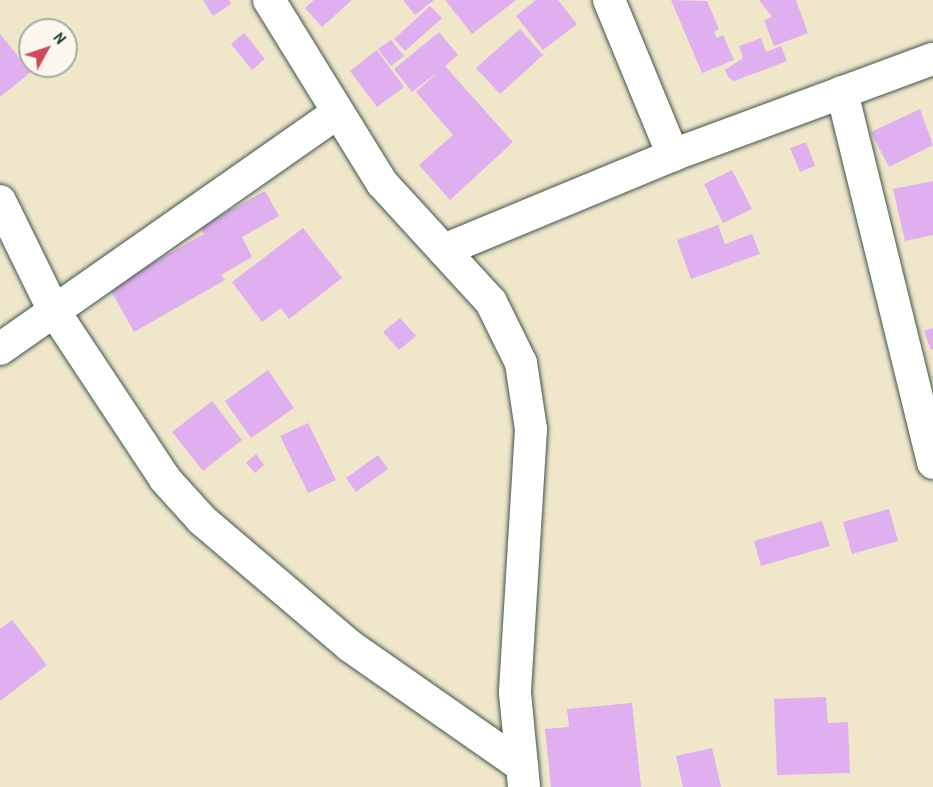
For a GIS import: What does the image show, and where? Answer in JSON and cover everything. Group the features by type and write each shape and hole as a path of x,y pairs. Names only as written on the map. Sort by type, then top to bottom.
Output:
{"street":[{"path":"269,0 336,114 382,183 444,250 508,331 521,363 531,429 515,693 523,776"},
{"path":"609,0 673,155"},
{"path":"444,250 673,155 933,59"},
{"path":"842,92 933,463"},
{"path":"0,349 336,114"},
{"path":"0,201 54,311 165,479 202,520 350,645 523,776"}],"building":[{"path":"203,0 229,0 231,4 213,16"},
{"path":"314,0 352,0 322,27 305,8"},
{"path":"403,0 434,0 415,15"},
{"path":"445,0 516,0 472,34"},
{"path":"536,0 558,0 577,24 543,50 516,16"},
{"path":"671,0 707,1 719,29 714,32 717,38 723,35 734,60 702,73"},
{"path":"759,0 796,0 808,33 774,46 764,20 772,17"},
{"path":"430,6 442,18 405,51 394,39"},
{"path":"520,29 543,55 500,94 476,68"},
{"path":"439,32 458,55 445,66 513,142 450,200 419,165 453,135 416,92 439,71 412,92 394,69"},
{"path":"244,33 265,59 252,70 231,44"},
{"path":"0,34 18,56 18,78 24,78 0,97"},
{"path":"761,38 766,52 781,46 787,61 734,81 728,77 725,70 743,58 739,46"},
{"path":"391,40 404,56 391,66 378,49"},
{"path":"377,50 404,87 377,107 350,71"},
{"path":"920,109 933,145 889,167 871,132"},
{"path":"806,142 815,166 800,172 790,148"},
{"path":"732,170 752,209 723,223 704,184"},
{"path":"933,181 933,235 905,241 893,189"},
{"path":"265,191 279,216 242,237 252,257 221,275 225,280 134,332 109,287 204,234 200,227"},
{"path":"718,225 725,244 752,234 760,254 691,279 677,240"},
{"path":"303,228 342,278 289,319 281,308 262,322 232,282"},
{"path":"400,318 416,336 399,350 383,332"},
{"path":"933,328 933,349 931,350 924,331"},
{"path":"268,370 294,408 251,438 225,401"},
{"path":"212,401 242,440 203,471 172,432"},
{"path":"308,423 336,480 308,493 280,436"},
{"path":"256,454 264,465 255,473 246,463"},
{"path":"378,455 388,469 356,492 346,478"},
{"path":"889,509 898,541 852,554 843,522"},
{"path":"822,521 830,546 761,566 754,541"},
{"path":"12,620 47,665 0,701 0,629"},
{"path":"826,697 828,723 848,722 850,773 777,775 774,699"},
{"path":"632,703 641,787 551,787 545,729 569,727 567,709"},
{"path":"712,748 721,787 683,787 676,756"}]}
